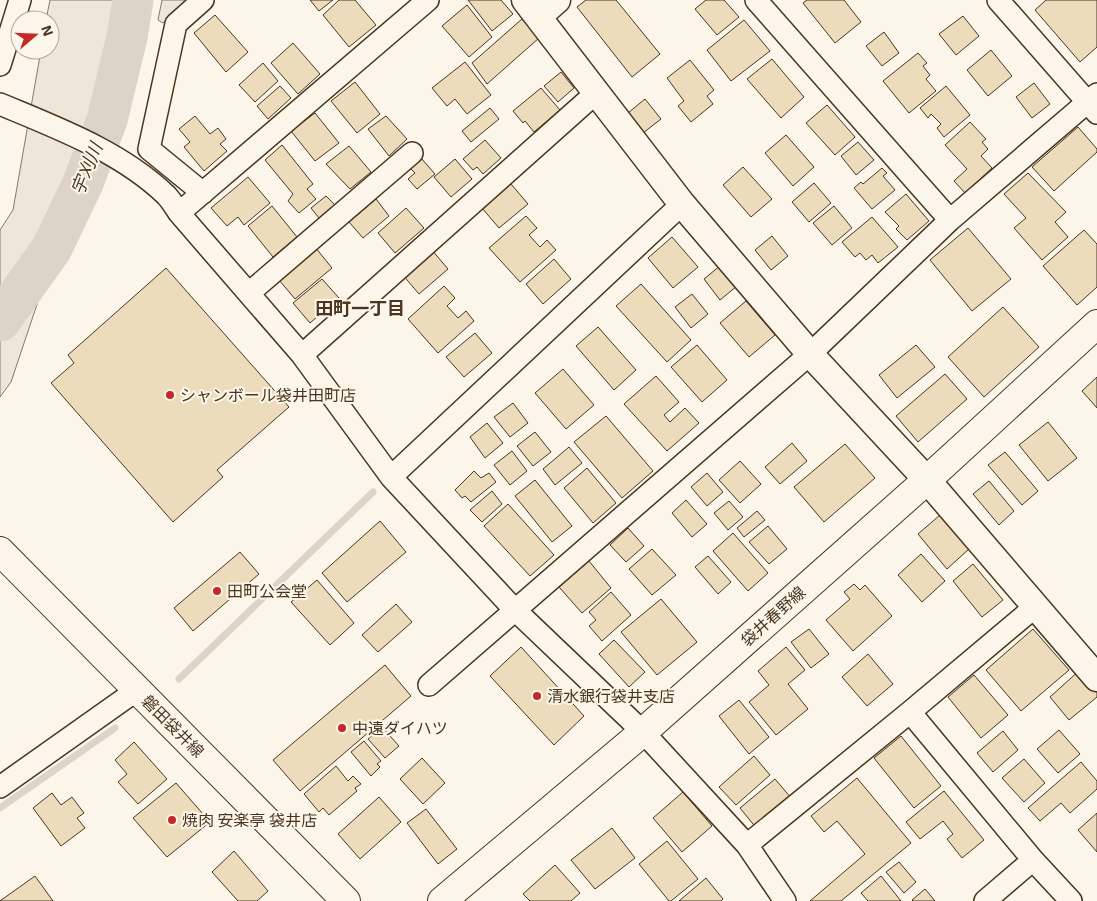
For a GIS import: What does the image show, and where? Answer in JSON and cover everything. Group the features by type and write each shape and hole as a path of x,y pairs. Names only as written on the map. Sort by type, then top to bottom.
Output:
{"main road":[{"name":"袋井春野線","path":"442,901 643,732 927,480 1097,324"},
{"name":"磐田袋井線","path":"0,551 346,901"}],"street":[{"path":"0,65 20,0"},
{"path":"203,0 176,24 149,149 203,193"},
{"path":"179,213 428,0"},
{"path":"756,0 950,220"},
{"path":"429,686 514,609 810,354 950,220 1094,104 998,0"},
{"path":"540,5 597,92 682,204 810,354 927,480 1097,678"},
{"path":"302,355 597,92"},
{"path":"0,104 46,123 121,160 167,196 179,213 302,355 391,477 514,609 643,732 747,845 785,901"},
{"path":"249,294 412,153"},
{"path":"391,477 682,204"},
{"path":"747,845 1036,606"},
{"path":"0,787 137,690"},
{"path":"910,712 1034,860 1071,901"},
{"path":"985,901 1034,860"}],"shaded area":[{"path":"50,0 139,0 11,382 0,397 0,230 13,210 39,60 60,60 60,10 48,10"},
{"path":"162,0 189,0 163,23 158,20"}],"building":[{"path":"310,0 333,0 319,11"},
{"path":"339,0 355,0 376,25 349,47 323,15"},
{"path":"468,0 501,0 513,14 492,31"},
{"path":"586,0 616,0 660,54 632,77 577,7"},
{"path":"706,0 724,0 739,17 717,35 695,9"},
{"path":"807,0 844,0 861,22 835,43 803,3"},
{"path":"1046,0 1097,0 1097,47 1080,62 1035,10"},
{"path":"467,5 492,37 469,57 442,26"},
{"path":"215,15 248,52 226,72 194,33"},
{"path":"963,16 979,36 956,55 939,34"},
{"path":"522,19 539,38 487,84 472,63"},
{"path":"744,20 770,51 731,81 707,50"},
{"path":"884,32 899,53 882,66 866,46"},
{"path":"293,43 320,74 298,94 271,63"},
{"path":"991,50 1012,76 988,96 967,70"},
{"path":"918,53 927,63 923,66 930,75 926,79 936,91 909,113 883,81"},
{"path":"772,59 804,97 781,118 747,79"},
{"path":"690,60 714,90 707,96 713,104 691,122 678,106 684,101 667,78"},
{"path":"465,62 491,95 467,114 455,99 447,106 432,88"},
{"path":"263,63 278,81 255,102 239,85"},
{"path":"561,72 574,88 558,102 544,86"},
{"path":"355,82 380,114 357,133 331,101"},
{"path":"1034,83 1050,104 1032,118 1016,97"},
{"path":"280,86 291,98 268,119 257,106"},
{"path":"946,86 970,115 944,137 937,128 941,124 931,114 928,118 920,108"},
{"path":"541,88 560,110 534,132 513,111"},
{"path":"645,99 661,119 643,133 628,113"},
{"path":"827,105 855,137 835,155 806,123"},
{"path":"490,108 499,119 471,142 462,131"},
{"path":"315,113 339,143 315,161 291,131"},
{"path":"195,116 210,134 218,128 226,139 220,144 227,151 204,171 184,147 190,142 179,129"},
{"path":"386,116 407,139 389,156 368,129"},
{"path":"970,122 986,139 982,142 988,149 981,156 992,168 965,193 954,181 967,169 945,145"},
{"path":"1078,127 1097,149 1097,152 1054,191 1032,167"},
{"path":"786,135 814,167 793,186 765,153"},
{"path":"485,140 501,158 483,174 477,167 473,170 463,159"},
{"path":"858,142 874,160 856,175 841,156"},
{"path":"282,145 313,184 307,189 316,199 299,213 288,201 293,194 265,160"},
{"path":"349,146 371,172 350,189 326,164"},
{"path":"421,158 435,174 417,189 408,179 415,173 409,167"},
{"path":"455,159 472,179 451,197 434,177"},
{"path":"743,167 772,199 751,217 723,185"},
{"path":"882,168 887,173 883,176 895,190 872,209 854,188 861,182 863,184"},
{"path":"1028,173 1066,212 1055,222 1068,237 1042,260 1014,228 1026,218 1004,194"},
{"path":"248,177 270,203 244,225 238,217 227,226 211,208"},
{"path":"814,183 831,203 809,222 792,202"},
{"path":"511,184 528,204 499,228 482,208"},
{"path":"906,194 929,221 907,240 896,229 899,226 885,212"},
{"path":"326,196 335,205 319,218 311,208"},
{"path":"376,199 389,216 363,238 349,222"},
{"path":"272,206 297,237 273,257 248,226"},
{"path":"834,206 852,228 832,245 813,223"},
{"path":"406,208 424,228 395,253 378,233"},
{"path":"526,216 537,228 529,235 540,247 547,240 556,250 520,282 489,248"},
{"path":"872,217 898,247 878,263 872,255 866,260 860,253 855,257 842,242"},
{"path":"968,228 1011,279 972,311 930,260"},
{"path":"1084,230 1097,244 1097,287 1077,305 1043,266"},
{"path":"772,236 788,256 771,270 755,250"},
{"path":"672,237 698,267 673,288 648,258"},
{"path":"315,247 332,268 295,299 279,280"},
{"path":"431,249 448,269 419,294 402,274"},
{"path":"554,259 571,279 543,304 526,284"},
{"path":"721,265 737,286 720,300 704,279"},
{"name":"シャンボール袋井田町店","path":"166,268 289,407 217,470 223,477 173,522 51,383 74,363 68,355"},
{"path":"322,279 339,298 310,323 293,303"},
{"path":"641,284 691,340 667,362 616,306"},
{"path":"444,286 455,298 447,306 458,318 466,311 474,321 438,353 408,319"},
{"path":"692,294 708,314 691,328 675,307"},
{"path":"746,301 775,335 749,357 720,323"},
{"path":"1003,307 1039,347 984,397 948,357"},
{"path":"598,327 636,370 614,390 576,346"},
{"path":"475,333 492,353 464,377 446,357"},
{"path":"697,345 727,380 702,402 671,367"},
{"path":"916,345 935,367 897,398 879,375"},
{"path":"563,369 594,405 566,429 535,393"},
{"path":"945,374 967,399 918,442 896,416"},
{"path":"656,376 679,402 664,415 670,422 685,408 699,423 667,451 624,404"},
{"path":"1097,377 1097,408 1082,391"},
{"path":"513,403 528,423 510,437 494,417"},
{"path":"606,416 653,471 622,498 574,442"},
{"path":"1048,422 1077,458 1048,481 1019,445"},
{"path":"487,423 503,443 485,458 470,437"},
{"path":"535,432 551,452 533,466 517,446"},
{"path":"792,443 807,461 780,484 765,467"},
{"path":"845,444 875,478 824,522 794,487"},
{"path":"569,447 582,463 555,485 543,469"},
{"path":"512,451 527,471 510,485 494,465"},
{"path":"1005,452 1038,491 1022,505 988,465"},
{"path":"740,461 761,484 740,503 719,480"},
{"path":"587,468 616,503 593,523 564,488"},
{"path":"474,471 481,478 489,473 496,482 471,502 465,496 462,498 455,490"},
{"path":"707,473 723,492 707,506 691,487"},
{"path":"535,480 572,526 552,542 515,496"},
{"path":"989,481 1014,511 999,525 973,494"},
{"path":"492,491 502,504 482,522 470,510"},
{"path":"686,500 707,524 692,537 672,513"},
{"path":"729,501 743,517 728,530 714,513"},
{"path":"508,504 554,555 530,576 484,526"},
{"path":"757,511 765,520 744,537 737,528"},
{"path":"940,515 969,549 947,569 918,534"},
{"path":"380,521 406,552 347,602 322,573"},
{"path":"768,526 787,549 769,564 749,542"},
{"path":"628,528 644,546 626,562 610,545"},
{"path":"733,533 768,573 748,591 713,551"},
{"path":"652,549 676,575 652,595 629,569"},
{"name":"田町公会堂","path":"240,552 259,574 193,631 174,608"},
{"path":"921,554 945,581 922,602 898,575"},
{"path":"708,556 731,582 718,594 695,567"},
{"path":"589,561 611,588 582,613 559,587"},
{"path":"973,564 1003,600 982,617 953,581"},
{"path":"317,580 354,623 330,645 291,602"},
{"path":"854,584 860,590 865,585 892,616 853,651 826,620 850,599 844,592"},
{"path":"611,592 631,615 602,641 589,626 596,620 589,612"},
{"path":"661,599 697,642 657,675 621,632"},
{"path":"396,604 412,622 378,652 362,635"},
{"path":"809,629 829,654 811,668 791,642"},
{"path":"1033,629 1069,670 1021,711 986,670"},
{"path":"614,640 645,672 629,687 599,654"},
{"name":"清水銀行袋井支店","path":"521,647 584,716 554,745 490,676"},
{"path":"786,647 805,670 788,684 808,709 776,735 749,702 769,685 758,671"},
{"path":"868,654 893,684 867,706 842,677"},
{"name":"中遠ダイハツ","path":"385,665 411,696 300,791 273,760"},
{"path":"1081,669 1097,688 1097,697 1069,720 1050,697"},
{"path":"974,675 1008,715 981,738 948,697"},
{"path":"739,700 769,737 749,754 719,716"},
{"path":"382,727 399,746 385,758 368,739"},
{"path":"1059,730 1080,754 1058,773 1037,749"},
{"path":"1003,731 1018,750 993,772 977,753"},
{"path":"901,736 941,786 914,808 874,758"},
{"path":"364,741 381,761 377,764 380,767 371,776 351,752"},
{"path":"134,742 167,779 138,804 118,782 127,774 115,760"},
{"path":"754,756 770,775 736,805 719,787"},
{"path":"422,758 445,783 423,804 400,779"},
{"path":"1024,759 1045,783 1024,802 1002,778"},
{"path":"1081,762 1097,781 1097,789 1070,813 1061,803 1040,821 1028,808"},
{"path":"336,766 348,781 353,776 361,784 355,788 357,791 329,815 323,808 319,812 304,794"},
{"path":"857,778 911,843 841,901 810,901 865,854 837,821 824,832 811,816"},
{"path":"775,779 792,799 757,829 740,808"},
{"name":"焼肉 安楽亭 袋井店","path":"176,783 210,822 167,857 133,818"},
{"path":"944,791 984,840 962,858 947,839 953,834 943,821 920,839 906,822"},
{"path":"683,792 712,826 682,852 653,818"},
{"path":"52,793 61,805 72,797 84,813 77,818 85,828 61,846 33,808"},
{"path":"379,797 401,822 360,859 338,834"},
{"path":"426,809 457,849 438,864 407,823"},
{"path":"1097,813 1097,852 1078,830"},
{"path":"612,828 635,858 595,889 571,860"},
{"path":"667,841 698,879 671,901 669,901 639,864"},
{"path":"234,851 268,891 257,901 238,901 212,872"},
{"path":"899,862 916,882 904,893 886,872"},
{"path":"555,865 580,893 571,901 530,901 523,894"},
{"path":"35,876 53,901 0,901"},
{"path":"881,876 901,901 868,901 861,893"},
{"path":"706,878 723,899 721,901 679,901"},
{"path":"925,889 935,901 912,900"}],"waterway":[{"name":"宇刈川","path":"0,321 52,248 83,183 107,120 127,37 133,0"},
{"path":"179,679 373,492"},
{"path":"0,808 115,728"}],"place":[{"name":"シャンボール袋井田町店","path":"170,395"},
{"name":"田町公会堂","path":"217,591"},
{"name":"清水銀行袋井支店","path":"537,696"},
{"name":"中遠ダイハツ","path":"342,728"},
{"name":"焼肉 安楽亭 袋井店","path":"172,820"}],"district":[{"name":"田町一丁目","path":"360,309"}]}
